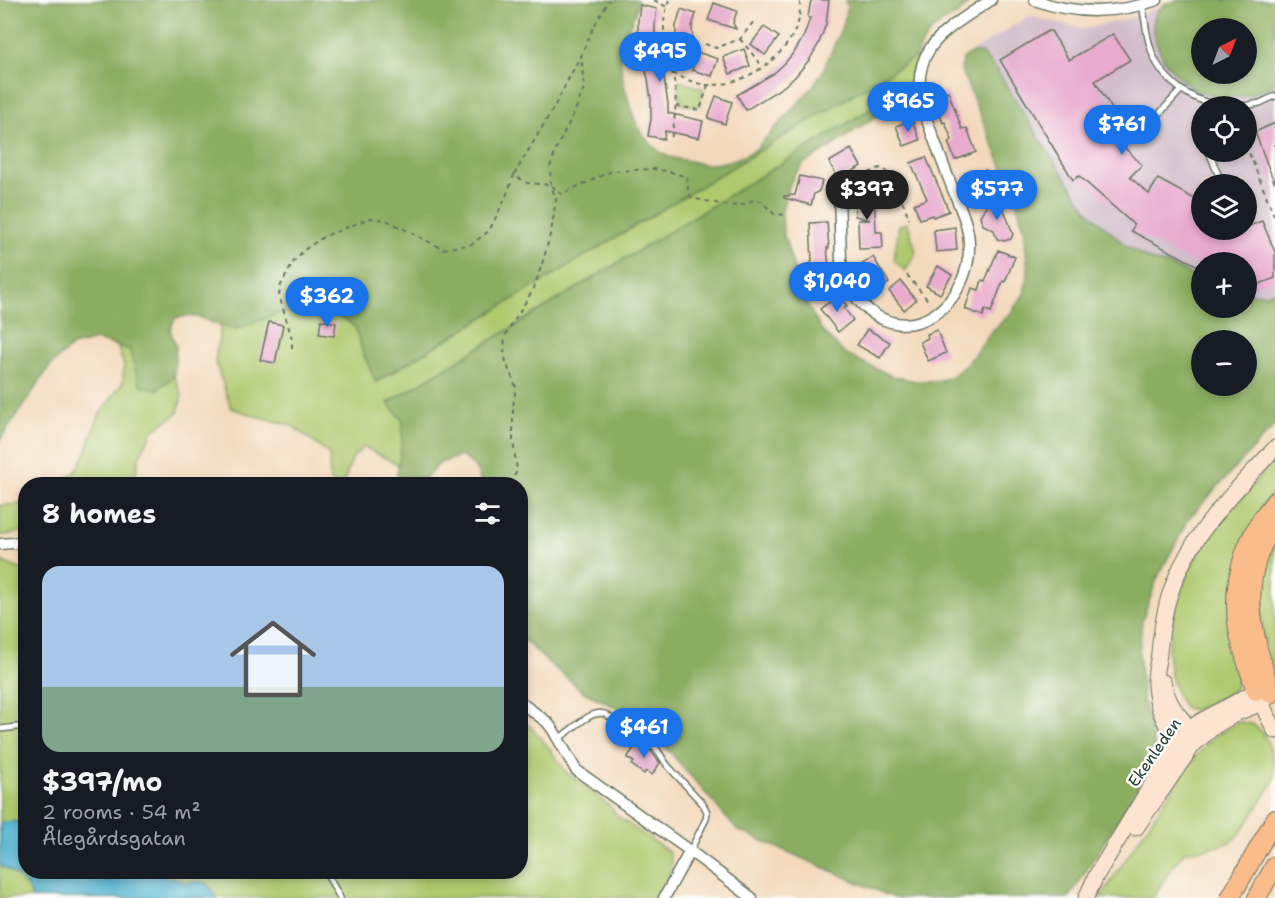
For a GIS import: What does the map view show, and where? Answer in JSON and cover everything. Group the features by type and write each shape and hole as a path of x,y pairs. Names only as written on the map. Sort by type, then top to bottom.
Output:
{"highway":[{"path":"1266,698 1237,624 1237,596 1240,568 1247,545 1275,501"},
{"path":"1266,698 1253,622 1251,592 1255,562 1265,538 1275,523"},
{"path":"1230,898 1275,819"},
{"path":"1257,898 1275,865"}],"street":[{"path":"839,193 841,261 847,282 857,299 875,315 894,323 927,320 937,313 953,297 961,284 969,257 969,242 963,216 923,110 919,96 919,74 928,51 940,34 991,0"},
{"path":"1035,0 1089,12 1108,11 1157,0"},
{"path":"1158,662 1167,699 1190,728 1186,744 1170,732 1159,708 1154,683 1165,610 1171,590 1195,542 1211,519 1275,448"},
{"path":"0,544 18,543"},
{"path":"1266,698 1275,731"},
{"name":"Ekenleden","path":"1190,728 1201,721 1266,698"},
{"name":"Ekenleden","path":"1087,898 1102,880 1186,744 1266,698"},
{"path":"528,708 547,722 559,738 576,770 752,898"},
{"path":"664,898 690,851"}],"lane":[{"path":"1142,5 1149,45 1154,59 1161,70 1181,90 1192,96"},
{"path":"1149,125 1181,90"},
{"path":"1257,103 1275,96"},
{"path":"559,738 592,714 599,712 652,744 667,765 703,804 707,812 706,819 690,851"},
{"path":"0,729 18,727"},
{"path":"330,879 340,898"}],"path":[{"path":"292,348 292,339 279,295 281,285 294,261 304,250 323,237 370,218 386,220 443,249 472,244 489,231 514,175 554,107 609,0"},
{"path":"654,0 667,7"},
{"path":"670,0 665,16 664,43 676,92 675,119 670,141"},
{"path":"672,73 708,85 723,85 753,74 779,53 789,40 799,19 800,0"},
{"path":"705,44 716,48 740,39 755,20"},
{"path":"740,39 763,67"},
{"path":"514,477 517,471 513,440 513,407 516,387 504,354 506,336 534,288 544,258 556,199 551,185 550,167 584,88 581,56"},
{"path":"676,106 700,111 708,85"},
{"path":"1252,162 1275,218"},
{"path":"514,175 527,183 551,185 561,194 612,171 654,168 687,177 688,192 692,198 729,206 742,205 754,200 761,201 774,214 786,215"},
{"path":"839,193 874,171 883,168 905,207 909,219"},
{"path":"907,274 937,313"}],"shaded area":[{"path":"1164,5 1157,13 1187,84 1201,92 1218,96 1253,94 1275,84 1275,291 1257,294 1257,252 1191,252 1191,275 1148,259 1124,244 1088,211 981,53 970,53 1029,16 1084,29 1132,18"}],"green space":[{"path":"0,0 638,0 622,45 621,58 621,71 636,124 649,142 665,155 700,164 716,164 730,161 755,150 810,90 822,73 844,22 847,6 845,0 970,0 963,10 929,33 917,56 376,382 363,353 355,327 327,311 310,310 277,314 237,329 221,326 198,317 187,316 175,318 170,330 176,346 174,376 157,390 140,385 129,349 96,340 72,346 50,366 0,440"},
{"path":"1176,0 1275,0 1275,84 1258,93 1243,96 1215,96 1195,89 1183,81 1170,68 1154,36 1154,19 1163,5"},
{"path":"970,53 981,53 996,69 1088,211 1124,244 1148,259 1191,275 1191,318 1257,318 1257,294 1275,291 1275,425 1189,518 1157,579 1142,621 1139,654 1143,699 1156,752 1130,801 1069,898 894,898 737,830 645,721 584,692 528,644 528,477 479,477 475,468 461,456 440,463 426,477 400,477 397,475 403,421 388,403 910,85 905,95 897,102 804,163 794,175 786,193 782,211 783,232 808,307 823,332 845,354 892,376 916,381 937,381 951,377 968,363 990,333 1011,313 1024,294 1028,271 1024,228 1014,194 961,70 963,59"},
{"path":"917,56 910,85 388,403 403,421 399,465 364,447 353,457 346,477 330,477 329,454 291,425 231,408 215,361 221,326 237,329 277,314 310,310 327,311 355,327 363,353 376,382"},
{"path":"680,81 704,89 699,107 681,104 678,83"},
{"path":"908,223 916,252 905,271 894,260 899,225"},
{"path":"117,345 129,349 157,390 174,376 182,395 178,413 154,429 139,457 135,477 68,477 75,473 86,452 99,415 123,382 124,366"},
{"path":"1275,459 1275,491 1265,501 1235,688 1227,696 1195,710 1185,708 1178,698 1171,676 1168,650 1175,608 1191,566 1207,539"},
{"path":"18,504 18,532 0,535 0,505"},
{"path":"1275,537 1275,672 1261,622 1260,586 1263,568"},
{"path":"0,561 18,568 18,879 528,879 528,726 549,748 566,772 611,807 617,816 669,852 671,859 667,881 657,898 0,898"},
{"path":"1237,722 1253,725 1264,735 1274,765 1275,779 1240,834 1225,844 1184,852 1153,898 1100,898 1187,767 1211,739"}],"water":[{"path":"18,822 18,877 0,865 0,823"},
{"path":"20,879 88,879 95,881 175,879 187,883 200,881 212,889 216,898 32,898"}],"building":[{"path":"811,0 829,0 826,24 810,59 783,87 746,110 737,95 773,74 795,51 804,36 810,18 808,17"},
{"path":"714,3 737,11 733,23 736,29 708,20"},
{"path":"640,5 657,9 655,42 663,72 668,113 703,121 699,138 665,131 664,139 648,136 651,100 648,79 638,45"},
{"path":"681,9 696,14 692,26 693,46 676,46 676,26"},
{"path":"764,27 779,37 765,55 751,44"},
{"path":"1048,31 1051,31 1069,60 1113,34 1130,60 1095,81 1114,112 1106,118 1125,148 1142,165 1130,177 1149,194 1158,179 1191,197 1191,240 1257,240 1257,223 1262,221 1275,252 1275,278 1257,285 1257,252 1191,252 1191,262 1131,231 1134,225 1079,176 1073,180 1000,60"},
{"path":"744,49 750,66 730,74 723,57"},
{"path":"697,52 718,59 712,76 692,70"},
{"path":"948,91 962,129 967,128 976,152 955,160 948,142 952,140 933,96"},
{"path":"716,96 732,102 725,124 708,118"},
{"path":"912,120 920,140 904,146 896,126"},
{"path":"1275,123 1274,182 1257,137 1257,131"},
{"path":"851,149 861,166 842,178 838,178 829,162"},
{"path":"926,157 949,211 920,219 914,204 927,199 911,163"},
{"path":"986,170 992,190 974,197 967,177"},
{"path":"800,176 822,181 819,191 814,194 811,205 784,198 784,196 795,195"},
{"path":"874,192 876,232 882,232 883,248 859,249 858,220 870,220 855,216 854,193"},
{"path":"989,201 1003,207 1013,234 1011,239 1004,241 997,239 994,230 983,225 980,216"},
{"path":"827,222 831,285 813,287 810,223"},
{"path":"955,227 957,250 936,252 934,230"},
{"path":"998,250 1015,257 991,312 985,310 983,316 965,309 972,288 979,290"},
{"path":"873,257 889,283 871,294 855,269"},
{"path":"938,266 952,275 940,294 926,286"},
{"path":"901,281 916,300 904,310 889,291"},
{"path":"839,295 847,306 844,308 853,320 838,332 820,309"},
{"path":"321,320 336,323 334,336 319,334"},
{"path":"269,322 283,325 275,363 260,360"},
{"path":"867,329 890,342 880,358 857,345"},
{"path":"937,330 946,353 928,361 920,342 928,338 927,334"},
{"path":"639,741 649,748 660,763 652,775 646,771 644,774 632,765 634,762 627,758"}]}
